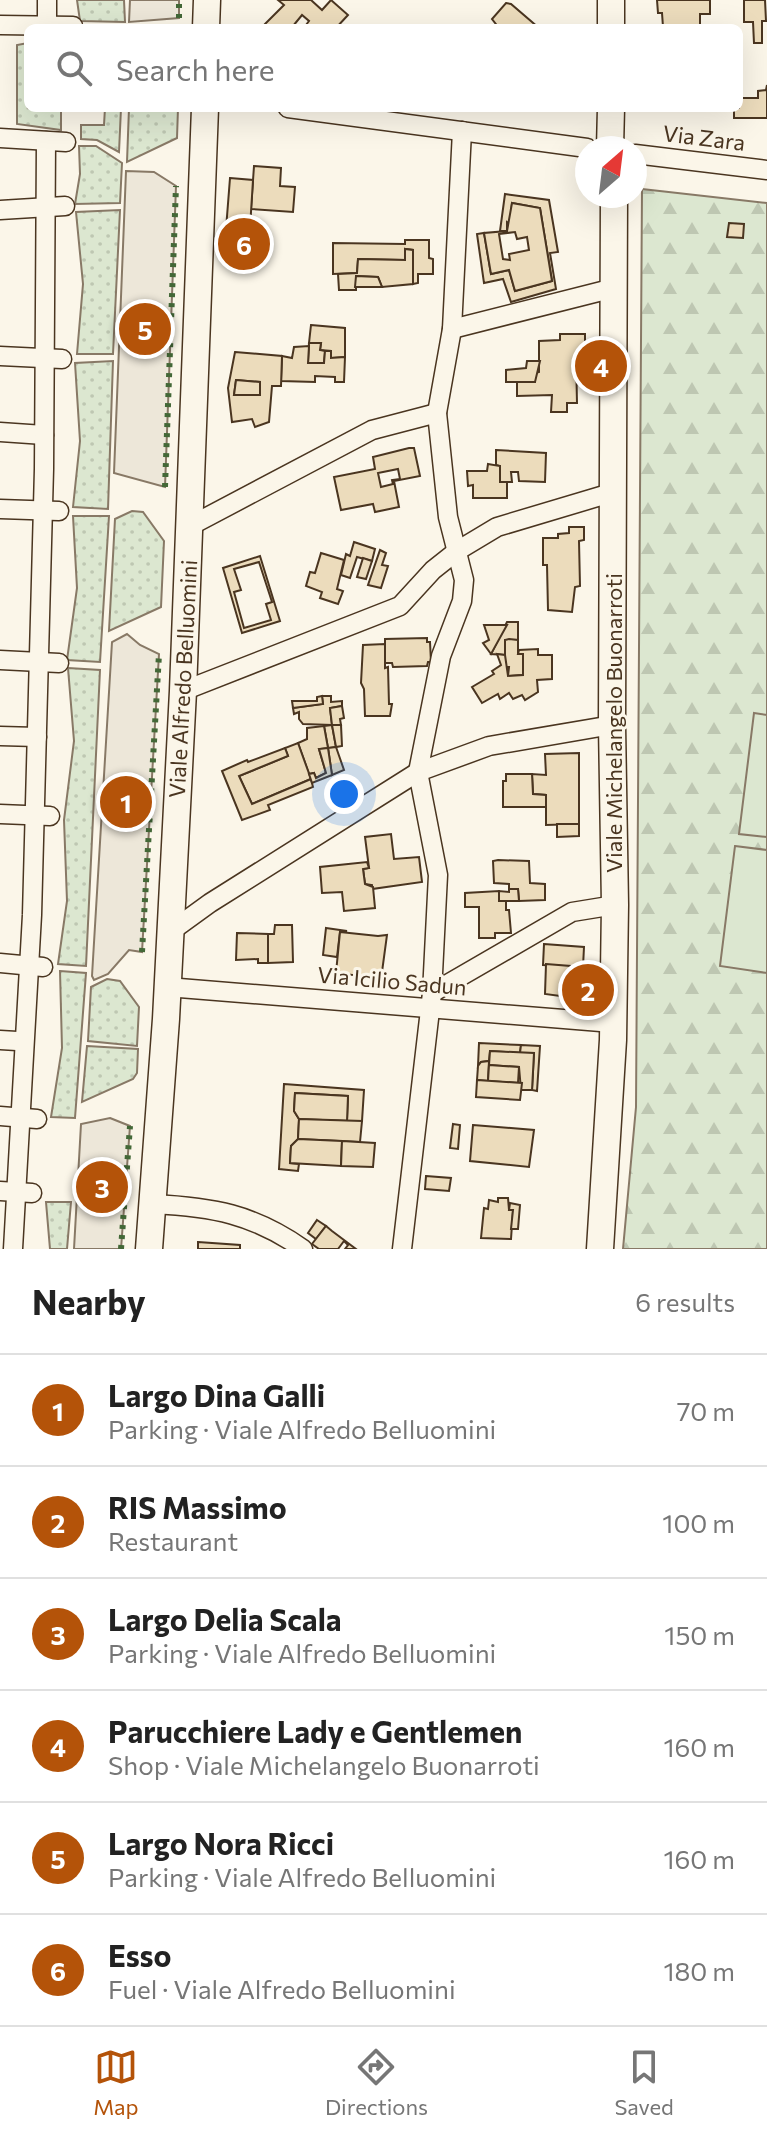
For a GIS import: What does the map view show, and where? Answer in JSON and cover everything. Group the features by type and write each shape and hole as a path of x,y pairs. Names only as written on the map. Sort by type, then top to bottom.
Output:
{"street":[{"path":"47,0 47,24"},
{"path":"206,24 207,0"},
{"path":"611,0 611,24"},
{"path":"0,25 24,26"},
{"name":"Viale Alfredo Belluomini","path":"149,1249 183,691 205,112"},
{"path":"318,112 575,146"},
{"path":"610,136 611,112"},
{"path":"402,1249 431,1001 438,875 418,772 441,656 462,601 464,580 448,517 437,413 452,329 462,131"},
{"path":"0,138 66,142"},
{"path":"13,1249 16,1192 29,1118 15,1041 36,966 42,816 37,737 39,662 51,511 44,435 53,358 45,208 46,141"},
{"name":"Via Zara","path":"647,155 767,170"},
{"path":"0,210 65,206"},
{"name":"Viale Michelangelo Buonarroti","path":"600,1249 613,1023 615,905 612,725 614,208"},
{"path":"452,329 614,288"},
{"path":"0,356 53,358"},
{"path":"190,526 372,430 437,413"},
{"path":"0,432 44,435"},
{"path":"183,691 400,606 433,570 497,527 614,492"},
{"path":"0,509 51,511"},
{"path":"0,660 59,663"},
{"path":"170,932 210,903 418,772 489,746 612,725"},
{"path":"0,736 37,737"},
{"path":"0,814 42,816"},
{"path":"431,1001 572,912 615,905"},
{"path":"0,963 36,966"},
{"name":"Via Icilio Sadun","path":"167,987 431,1001 613,1023"},
{"path":"0,1116 29,1118"},
{"path":"153,1204 194,1206 232,1213 266,1226 303,1249"}],"green space":[{"path":"77,0 124,0 125,22 80,21"},
{"path":"24,44 24,112 61,112 61,130 17,124 17,45"},
{"path":"105,112 121,112 119,152 97,140 81,139 81,125 104,125"},
{"path":"129,112 178,112 177,138 127,162"},
{"path":"79,146 96,146 122,163 120,203 75,204 80,174"},
{"path":"647,190 767,203 767,1249 623,1249 636,1107 642,208 647,208"},
{"path":"120,210 113,354 77,354 83,284 76,212"},
{"path":"113,361 108,509 73,507 80,441 75,363"},
{"path":"132,511 143,512 164,541 161,607 109,631 115,519"},
{"path":"73,516 109,516 100,662 67,660 77,588"},
{"path":"68,668 100,670 86,966 58,964 67,901 64,820 74,741"},
{"path":"754,713 767,715 767,837 739,834"},
{"path":"735,846 767,850 767,973 720,966"},
{"path":"60,971 86,973 75,1118 51,1117 62,1048"},
{"path":"107,979 120,981 139,1007 137,1046 88,1041 91,987"},
{"path":"87,1046 138,1049 137,1073 133,1079 82,1102"},
{"path":"46,1202 71,1202 67,1249 50,1249"}],"shaded area":[{"path":"130,0 179,0 179,18 129,22"},
{"path":"126,171 154,172 176,186 165,487 114,473"},
{"path":"127,634 140,645 159,654 142,952 129,950 108,974 94,980 112,642"},
{"path":"110,1118 130,1126 121,1249 74,1249 81,1124"}],"building":[{"path":"278,0 311,0 322,10 331,0 348,15 340,24 307,24 309,21 302,15 295,24 265,24 284,5"},
{"path":"657,0 710,0 710,14 700,14 700,24 663,24 662,13 658,13"},
{"path":"744,0 765,0 766,21 762,21 762,43 754,43 753,22 744,22"},
{"path":"506,3 534,24 496,24 492,19"},
{"path":"767,85 767,118 734,118 734,112 743,112 743,98 758,98 758,91 766,90"},
{"path":"254,166 281,168 280,186 295,187 293,212 251,209"},
{"path":"230,178 253,180 249,244 225,242"},
{"path":"505,194 549,200 558,252 550,253 556,289 511,302 503,279 484,283 477,234 484,233 491,274 509,270 515,291 552,281 540,208 512,203 507,231 500,231"},
{"path":"512,203 540,208 552,281 515,291 509,270 491,274 484,233 507,231","holes":["515,232 517,239 527,237 529,250 509,254 510,260 503,259 499,234"]},
{"path":"729,223 744,224 743,238 727,237"},
{"path":"405,240 429,240 433,274 418,274 418,283 413,284 413,250 405,249 405,260 358,259 357,273 333,274 333,243 405,244"},
{"path":"405,249 413,250 413,284 382,287 378,277 356,276 356,290 339,290 338,274 357,273 358,259 405,260"},
{"path":"356,276 378,277 382,287 355,287"},
{"path":"311,325 345,328 345,357 331,358 331,351 320,350 321,343 309,343"},
{"path":"560,334 585,334 585,354 576,354 577,403 567,403 567,412 551,412 552,395 517,396 517,381 535,382 535,373 539,372 539,341 560,340"},
{"path":"309,343 321,343 320,350 325,351 324,363 308,363"},
{"path":"309,346 308,363 324,363 325,351 331,351 331,358 345,357 344,382 335,382 335,377 315,376 315,382 281,381 282,356 292,358 294,347"},
{"path":"235,352 282,356 281,386 272,386 269,422 255,427 252,419 232,422 228,388","holes":["236,380 260,382 260,395 234,395"]},
{"path":"527,361 540,361 535,382 506,382 506,370 526,368"},
{"path":"236,380 260,382 260,395 234,395"},
{"path":"414,448 420,476 394,481 399,507 375,512 373,504 341,510 334,477 375,469 373,457","holes":["398,469 400,479 381,487 378,473"]},
{"path":"496,450 546,453 545,482 519,481 518,472 511,472 512,482 500,482"},
{"path":"488,464 500,466 500,482 507,482 507,498 473,498 473,485 468,486 467,471 487,471"},
{"path":"569,527 584,527 584,540 579,541 580,586 575,587 572,612 548,610 543,538 558,538 558,534 569,533"},
{"path":"354,542 375,549 372,561 357,557 350,578 341,575 346,554 350,556"},
{"path":"380,550 386,553 382,565 388,566 381,588 368,585"},
{"path":"321,553 344,560 337,589 343,591 338,604 320,598 322,592 306,586 310,572 315,573"},
{"path":"260,556 280,621 242,633 223,568","holes":["259,562 272,602 266,604 271,620 244,628 234,592 241,590 234,569"]},
{"path":"363,558 372,561 366,579 357,577"},
{"path":"507,622 518,622 518,640 505,640 505,655 491,654"},
{"path":"484,625 507,625 491,654 483,643 489,640"},
{"path":"427,638 431,662 427,666 393,667 392,663 385,663 385,639"},
{"path":"505,640 518,640 518,654 523,654 523,675 508,676"},
{"path":"385,644 389,704 392,704 390,716 365,716 361,683 363,645"},
{"path":"538,649 538,655 552,655 552,679 537,680 538,692 525,700 522,695 513,699 509,693 500,699 498,694 482,703 472,687 494,674 492,671 501,665 497,654 505,655 508,676 523,675 523,654 518,654 519,650"},
{"path":"322,696 331,696 331,702 342,701 342,706 330,708 332,725 303,724 299,712 294,714 293,708 323,704"},
{"path":"322,696 323,704 293,708 292,701 317,701 317,697"},
{"path":"342,706 344,718 340,719 341,725 332,725 330,708"},
{"path":"332,725 336,747 328,748 324,726"},
{"path":"332,725 341,725 342,746 336,747"},
{"path":"324,726 328,748 319,749 326,773 316,778 314,773 309,774 298,743 307,739 307,728"},
{"path":"298,743 311,779 252,804 239,776 288,756 285,748"},
{"path":"336,747 344,770 332,775 328,748"},
{"path":"285,748 288,756 239,776 252,804 311,779 313,787 268,805 270,810 242,820 222,771"},
{"path":"328,748 332,775 312,783 309,774 314,773 316,778 326,773 319,749"},
{"path":"579,753 579,824 546,825 546,795 533,794 532,774 546,775 545,754"},
{"path":"506,774 532,774 533,794 546,795 546,807 503,807"},
{"path":"557,824 579,824 579,836 557,837"},
{"path":"391,834 394,859 419,857 422,882 372,889 372,885 365,884 363,869 369,868 365,837"},
{"path":"493,861 529,861 530,883 545,884 545,900 519,901 518,889 509,889 509,884 494,883"},
{"path":"367,862 369,868 363,869 365,884 373,887 375,908 344,911 342,892 322,893 320,867"},
{"path":"509,889 518,889 519,901 499,901 499,891 509,892"},
{"path":"499,891 499,901 506,901 506,910 509,910 511,933 495,933 495,938 479,938 479,907 465,907 465,893"},
{"path":"275,925 292,925 293,962 268,963 268,934 274,934"},
{"path":"326,928 347,931 340,932 337,957 323,955"},
{"path":"340,932 387,935 382,972 378,972 377,978 336,973"},
{"path":"237,933 268,934 268,963 258,963 258,959 236,960"},
{"path":"544,944 584,947 583,967 543,965"},
{"path":"546,964 583,967 583,999 545,994"},
{"path":"479,1043 521,1045 520,1053 490,1051 489,1061 481,1062 478,1066"},
{"path":"521,1045 540,1046 537,1091 532,1090 534,1053 520,1053"},
{"path":"490,1051 534,1053 532,1090 521,1090 519,1067 489,1065"},
{"path":"489,1061 488,1081 477,1080 478,1066 481,1062"},
{"path":"489,1065 519,1067 518,1083 488,1081"},
{"path":"477,1080 522,1083 520,1100 476,1097"},
{"path":"284,1084 364,1090 362,1121 347,1121 348,1096 295,1093 298,1139 291,1146 290,1163 299,1164 298,1171 279,1169"},
{"path":"295,1093 348,1096 347,1121 299,1119 294,1111"},
{"path":"299,1119 362,1121 360,1142 298,1139"},
{"path":"453,1124 460,1125 458,1149 450,1148"},
{"path":"473,1125 534,1130 529,1167 470,1161"},
{"path":"298,1139 342,1141 341,1166 290,1163 291,1146"},
{"path":"342,1141 375,1143 373,1167 341,1166"},
{"path":"426,1176 451,1178 449,1191 425,1189"},
{"path":"498,1198 508,1198 509,1210 513,1210 511,1239 481,1238 484,1208 488,1209 489,1200 498,1202"},
{"path":"510,1203 520,1205 518,1229 511,1229 513,1210 509,1210"},
{"path":"317,1220 326,1226 316,1239 308,1233"},
{"path":"326,1226 356,1249 345,1249 348,1245 344,1241 338,1249 319,1249 312,1244"},
{"path":"198,1242 240,1245 240,1249 198,1249"}],"hedge":[{"path":"179,0 179,18"},
{"path":"165,487 176,186"},
{"path":"142,952 159,654"},
{"path":"121,1249 130,1126"}],"place":[{"name":"Esso","path":"244,244"},
{"name":"Largo Nora Ricci","path":"145,329"},
{"name":"Parucchiere Lady e Gentlemen","path":"601,366"},
{"name":"Largo Dina Galli","path":"126,802"},
{"name":"RIS Massimo","path":"588,990"},
{"name":"Largo Delia Scala","path":"102,1187"}]}
